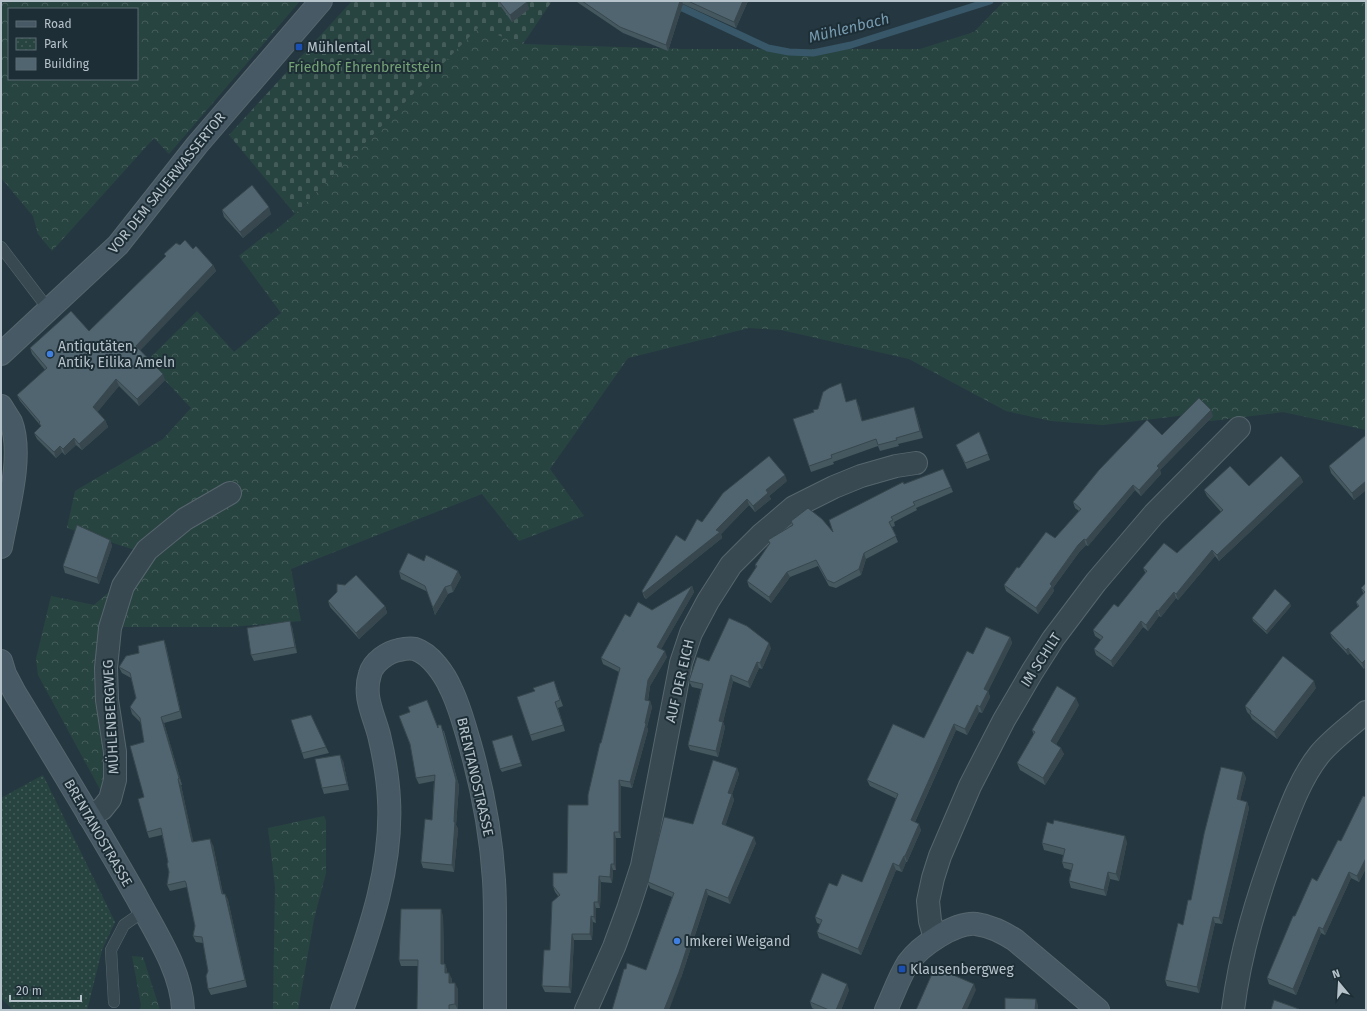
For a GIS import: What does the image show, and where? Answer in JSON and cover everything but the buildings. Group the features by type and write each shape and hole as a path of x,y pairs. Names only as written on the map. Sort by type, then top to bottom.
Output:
{"street":[{"name":"VOR DEM SAUERWASSERTOR","path":"1,354 118,245 197,145 321,1"},
{"path":"1,406 13,431 15,460 13,480 1,547"},
{"name":"IM SCHILT","path":"935,938 930,921 928,901 932,878 940,856 970,786 1004,720 1032,672 1053,639 1096,582 1149,520 1239,428"},
{"path":"1,441 15,460"},
{"name":"AUF DER EICH","path":"586,1010 616,941 642,866 681,663 691,633 708,601 731,565 761,534 794,507 834,487 861,476 896,466 916,463"},
{"name":"MÜHLENBERGWEG","path":"89,816 102,809 110,799 115,780 115,752 107,700 106,668 110,628 123,586 147,550 185,519 230,493"},
{"name":"BRENTANOSTRASSE","path":"342,1010 367,934 380,888 390,825 386,771 378,734 368,702 367,687 371,671 383,657 398,650 414,649 430,659 440,669 451,689 463,719 474,759 483,801 494,881 495,1010"},
{"name":"BRENTANOSTRASSE","path":"1,661 14,693 89,816 144,912 176,974 183,999 183,1010"},
{"path":"1233,1010 1254,913 1265,876 1287,816 1306,774 1319,755 1366,712"},
{"path":"886,1010 908,963 920,950 935,938 955,928 974,924 990,927 1015,940 1098,1010"}],"lane":[{"path":"1,246 49,310"},
{"path":"114,1002 111,950 124,925 144,912"}],"green space":[{"path":"1,1 300,1 169,154 154,138 52,251 38,234 33,216 1,178"},
{"name":"Friedhof Ehrenbreitstein","path":"352,1 552,1 523,44 478,28 295,214 229,135"},
{"path":"1004,1 1366,1 1366,430 1283,412 1211,421 1186,415 1103,425 1051,421 1006,411 909,359 781,330 749,328 628,358 550,469 584,516 519,541 482,494 291,569 301,621 231,627 118,627 135,550 67,528 75,491 163,439 191,408 147,361 197,311 234,352 281,313 239,256 269,232 271,234 295,214 478,27 523,44 683,49 920,49 974,32"},
{"path":"117,585 96,664 104,759 102,793 38,675 36,659 51,596 94,605"},
{"path":"43,775 115,922 102,950 87,1010 13,1010 1,998 1,798"},
{"path":"324,816 326,821 326,873 314,919 298,1010 273,1010 275,886 268,828"},
{"path":"132,956 143,957 160,1010 140,1010 141,1005"}],"waterway":[{"name":"Mühlenbach","path":"674,4 768,48 789,52 813,53 851,45 990,1"}],"place":[{"name":"Mühlental","path":"299,47"},
{"name":"Antiqutäten, Antik, Eilika Ameln","path":"50,354"},
{"name":"Imkerei Weigand","path":"677,941"},
{"name":"Klausenbergweg","path":"902,969"}]}
